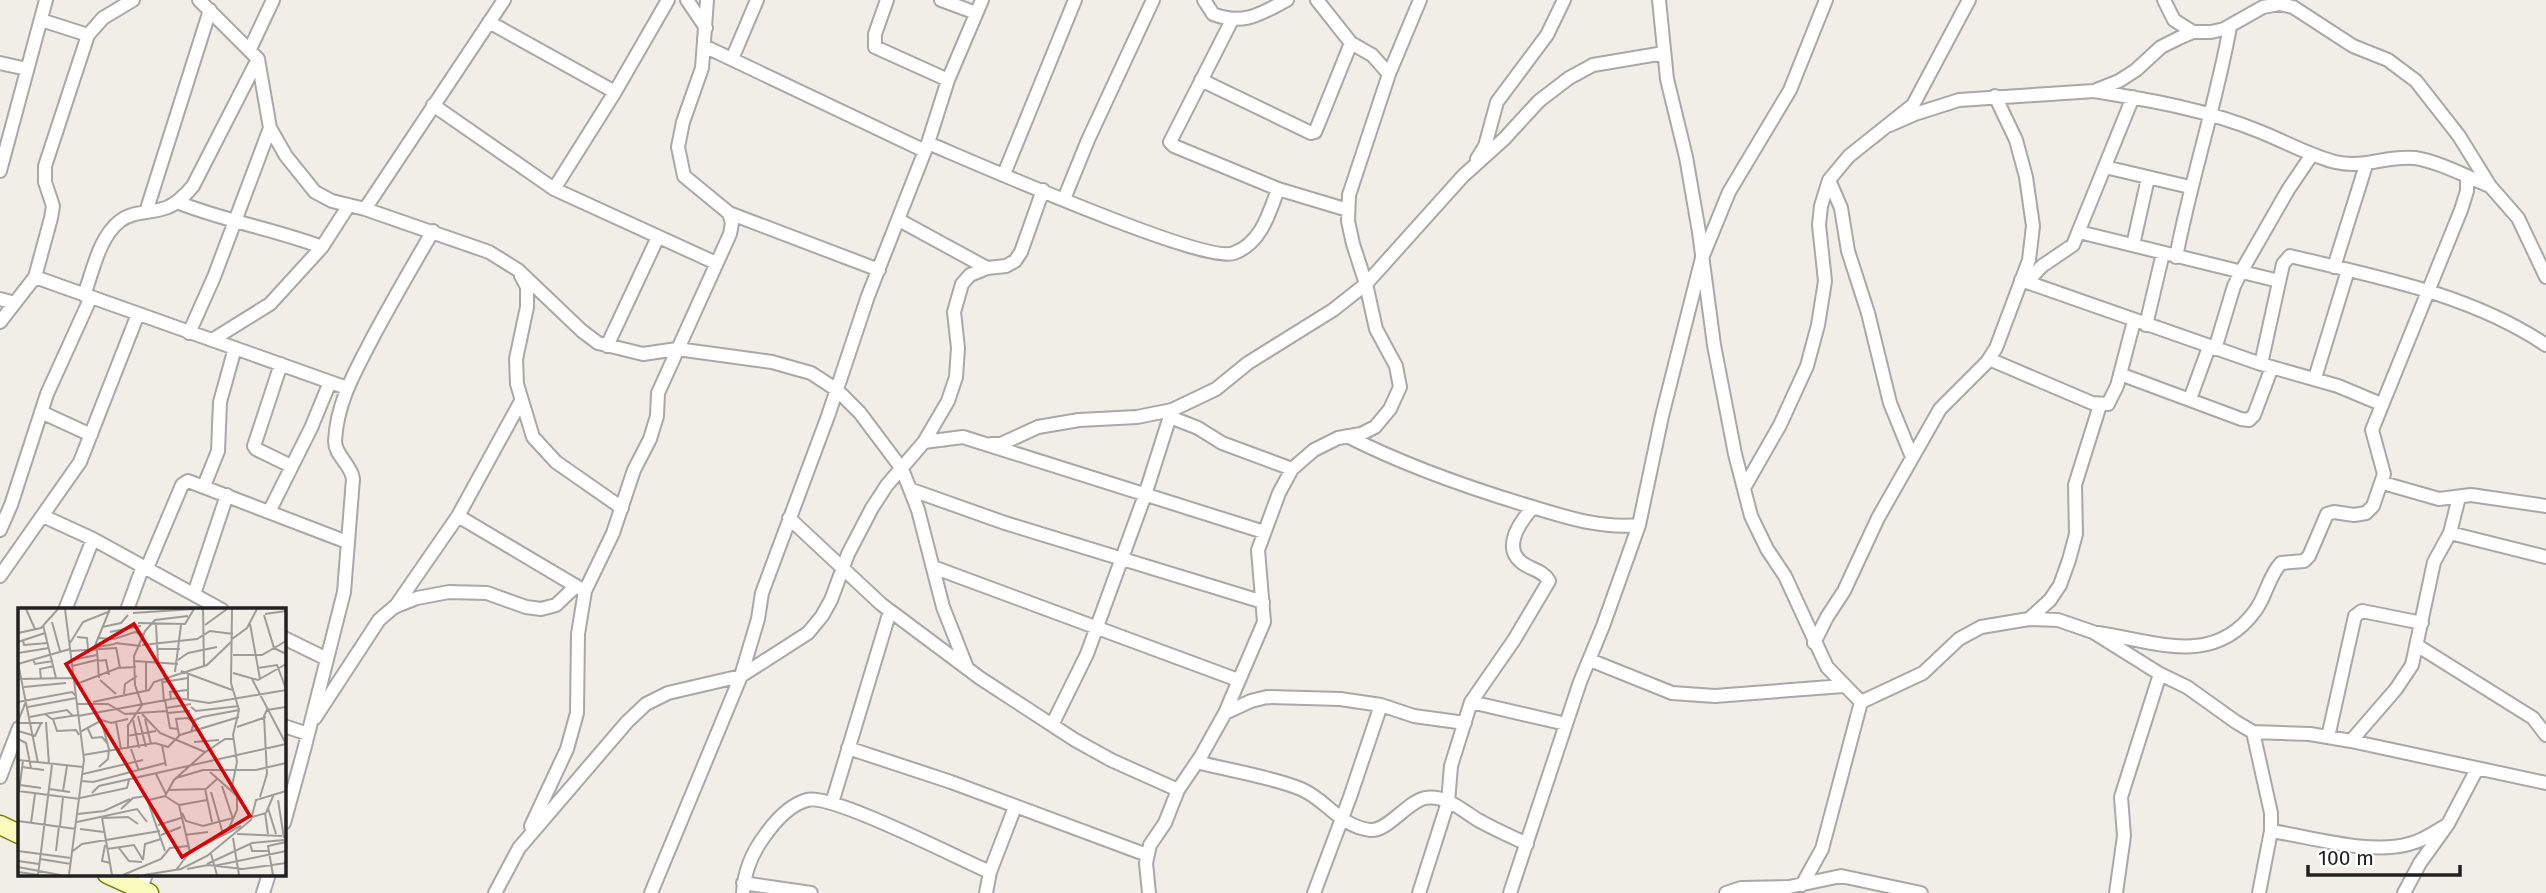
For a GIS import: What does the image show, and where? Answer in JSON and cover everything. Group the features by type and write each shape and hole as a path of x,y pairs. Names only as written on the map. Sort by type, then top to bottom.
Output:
{"street":[{"path":"0,171 46,0"},
{"path":"0,322 35,277 53,206 45,182 45,166 88,35 103,18 133,0"},
{"path":"199,0 254,54 270,128 294,167 315,192 332,201 365,209 489,251 519,270 598,343 643,354 677,349 772,362 811,373 837,390 860,413 902,469 912,491 943,607 967,668"},
{"path":"0,527 41,412 87,296 99,253 114,227 129,215 168,207 177,202 192,186 254,54 273,0"},
{"path":"365,209 503,0"},
{"path":"554,189 615,92 668,0"},
{"path":"687,0 706,28"},
{"path":"707,0 702,68 683,122 678,148 684,176 729,213 879,270"},
{"path":"732,59 757,0"},
{"path":"887,0 875,34 875,47 948,80"},
{"path":"941,0 976,13"},
{"path":"651,893 741,676 758,619 762,593 879,270 927,147 948,80 982,0"},
{"path":"1004,174 1074,0"},
{"path":"1064,199 1088,140 1153,0"},
{"path":"1204,0 1213,14 1232,20 1249,18 1287,0"},
{"path":"1317,0 1351,43 1372,55 1389,74"},
{"path":"1149,893 1146,855 1150,845 1165,823 1178,790 1225,713 1264,622 1257,565 1258,550 1279,493 1292,469 1314,450 1376,427 1390,408 1400,387 1396,366 1376,329 1366,284 1353,244 1348,210 1349,195 1389,74 1420,0"},
{"path":"1471,168 1485,146 1497,102 1548,35 1564,0"},
{"path":"1659,0 1671,99 1686,157 1714,345 1735,454 1751,516 1767,549 1785,576 1827,667 1861,702"},
{"path":"1510,893 1566,724 1639,525 1659,428 1702,258 1729,192 1790,90 1826,0"},
{"path":"1744,488 1780,425 1807,366 1818,325 1825,281 1819,225 1821,206 1829,180 1849,156 1913,105 1969,0"},
{"path":"2164,0 2174,20 2193,32"},
{"path":"2094,91 2136,71 2161,47 2193,32 2211,32 2230,27 2263,7 2279,4 2293,7 2353,46 2388,60 2416,81 2459,136 2490,186 2525,228 2546,277"},
{"path":"146,212 210,10"},
{"path":"41,20 88,35"},
{"path":"1232,20 1170,142 1278,190 1348,210"},
{"path":"489,22 615,92"},
{"path":"2176,257 2190,187 2210,116 2230,27"},
{"path":"1201,80 1311,133 1315,132 1351,43"},
{"path":"704,46 927,147 1004,174 1121,223 1202,250 1234,254 1254,240 1264,226 1278,190"},
{"path":"991,444 1001,444 1038,427 1079,420 1171,414 1216,389 1248,363 1333,310 1366,284 1431,209 1471,168 1504,139 1539,101 1569,78 1594,65 1664,53"},
{"path":"0,63 27,69"},
{"path":"1891,125 1959,100 2094,91 2133,97 2210,116 2260,131 2311,156 2340,163 2366,165 2387,158 2416,159 2490,186"},
{"path":"1814,643 1940,409 1989,359 2024,281 2034,226 2026,177 2016,140 1996,96"},
{"path":"2024,281 2068,250 2079,232 2133,97"},
{"path":"433,105 554,189 716,263"},
{"path":"189,333 270,128"},
{"path":"2190,398 2241,272 2288,190 2311,156"},
{"path":"2334,267 2366,165"},
{"path":"2105,167 2190,187"},
{"path":"1861,702 1923,673 1959,639 1981,627 2029,619 2058,620 2093,632 2132,637 2167,646 2200,647 2220,641 2256,611 2281,563 2304,561 2309,556 2327,514 2367,513 2374,506 2383,483 2384,467 2373,441 2372,430 2461,210 2467,191 2466,177"},
{"path":"2133,245 2148,178"},
{"path":"1829,180 1841,208 1848,251 1868,313 1890,403 1912,457"},
{"path":"519,848 627,722 646,704 668,693 741,676 808,633 822,616 872,508 887,485 925,442 948,401 956,377 958,348 954,312 962,284 970,275 987,268 1006,266 1015,261 1021,252 1043,190"},
{"path":"177,202 205,214 290,235 322,247"},
{"path":"212,340 270,304 322,247 348,205"},
{"path":"394,607 417,598 449,592 487,593 526,607 541,609 555,605 580,589 613,533 634,470 650,439 657,416 659,393 730,234 732,223 729,213"},
{"path":"899,219 987,268"},
{"path":"285,819 344,592 352,470 336,450 339,412 347,388 433,231"},
{"path":"2079,232 2279,281"},
{"path":"607,346 659,237"},
{"path":"1989,359 2099,405 2108,404 2140,323 2162,253"},
{"path":"2120,374 2241,419 2249,419 2254,415 2266,366 2283,264 2290,256 2392,280 2490,313 2546,345"},
{"path":"519,270 527,288 527,306 516,359 517,384 533,438 556,462 622,508"},
{"path":"2315,378 2348,270"},
{"path":"35,277 347,388"},
{"path":"2024,281 2212,348 2266,366 2315,378 2381,404"},
{"path":"0,299 15,303"},
{"path":"0,576 80,462 138,314"},
{"path":"204,486 218,452 220,402 235,348"},
{"path":"281,364 254,446 291,466"},
{"path":"269,512 330,382"},
{"path":"310,729 379,620 394,607 458,516 521,401"},
{"path":"2029,619 2055,593 2069,560 2076,534 2075,485 2099,405"},
{"path":"41,412 91,435"},
{"path":"1171,414 1222,443 1292,469"},
{"path":"1052,725 1087,654 1145,495 1171,414"},
{"path":"1347,436 1435,476 1533,507 1594,524 1616,527 1639,525"},
{"path":"925,442 963,437 991,444 1264,532"},
{"path":"128,608 182,485 188,481 347,542"},
{"path":"2383,483 2427,497 2448,499 2471,495 2546,506"},
{"path":"912,491 1005,523 1263,602"},
{"path":"194,594 227,495"},
{"path":"2351,741 2396,689 2412,665 2434,562 2450,533 2459,497"},
{"path":"1419,893 1448,802 1451,766 1471,702 1514,640 1549,581 1546,575 1521,562 1513,546 1516,529 1533,507"},
{"path":"43,516 93,539 218,608"},
{"path":"458,516 580,589"},
{"path":"789,518 890,611 967,668 1052,725 1111,760 1178,790"},
{"path":"2450,533 2546,557"},
{"path":"66,608 93,539"},
{"path":"933,567 1238,680"},
{"path":"495,893 551,788 577,713 580,589"},
{"path":"832,803 890,611"},
{"path":"2328,737 2355,616 2362,611 2422,623"},
{"path":"2093,632 2160,674 2188,687 2253,732 2351,741 2546,783"},
{"path":"285,638 327,659"},
{"path":"2418,646 2533,718 2546,735"},
{"path":"1590,660 1672,693 1715,696 1843,686"},
{"path":"2116,893 2124,835 2121,797 2160,674"},
{"path":"1225,713 1267,697 1349,699 1381,705 1414,716 1465,723"},
{"path":"1471,702 1566,724"},
{"path":"1802,885 1822,849 1861,702"},
{"path":"1314,893 1381,705"},
{"path":"285,726 310,729"},
{"path":"0,777 18,730"},
{"path":"2253,732 2271,813 2272,831 2259,893"},
{"path":"848,748 1146,855"},
{"path":"1197,762 1302,790 1342,820 1367,830 1375,830 1417,801 1433,798 1448,802 1527,844"},
{"path":"2404,893 2420,863 2448,824 2477,769"},
{"path":"811,893 743,888 746,870 761,840 783,814 808,800 832,803 932,844 990,872"},
{"path":"986,893 990,872 1015,807"},
{"path":"2272,831 2378,847 2405,846 2448,824"},
{"path":"0,825 18,834"},
{"path":"114,876 145,885"},
{"path":"263,893 268,876"},
{"path":"1726,893 1741,888 1802,885 1827,878 1852,877 1921,893"}]}
